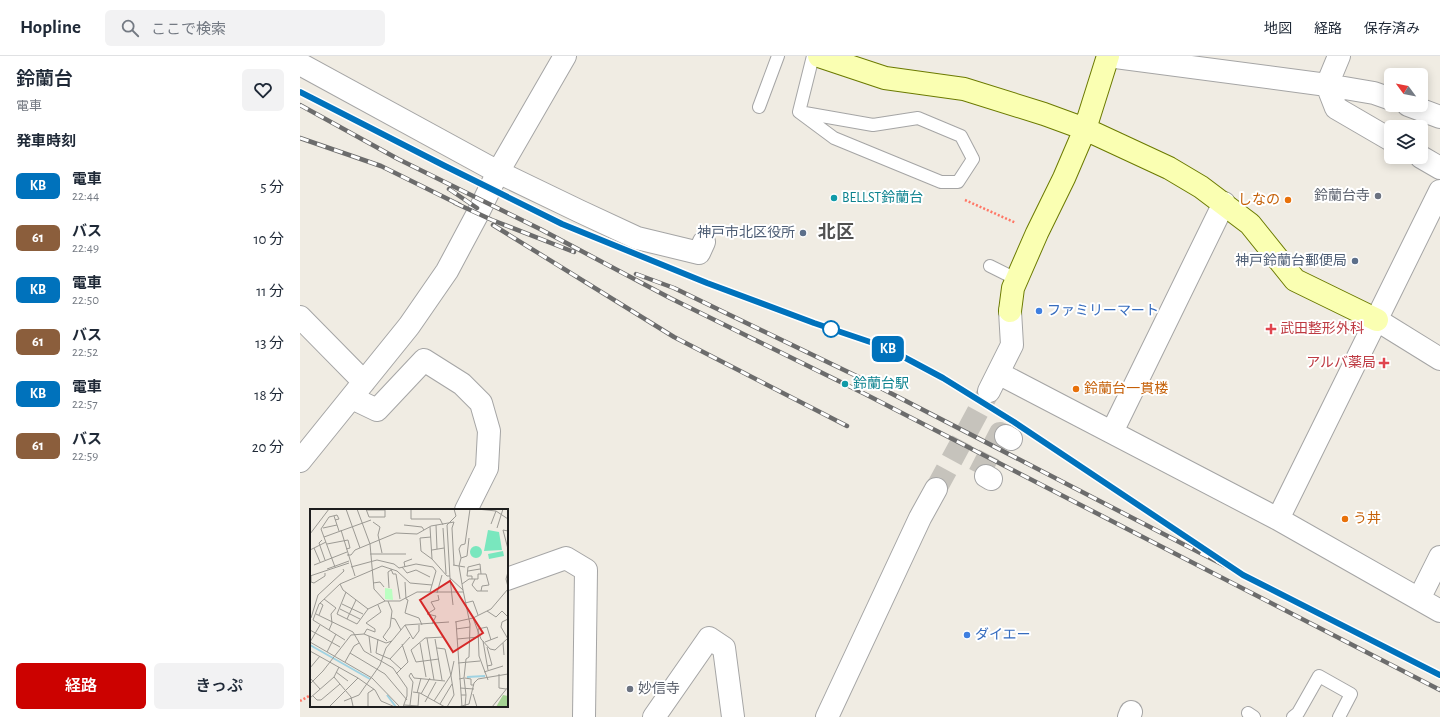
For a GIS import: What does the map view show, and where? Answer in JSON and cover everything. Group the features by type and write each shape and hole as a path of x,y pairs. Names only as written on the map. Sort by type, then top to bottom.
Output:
{"street":[{"path":"300,461 410,326 447,271 498,172 565,56"},
{"path":"819,56 885,78 964,89 1044,114 1085,129 1169,168 1201,186 1250,224 1295,280 1377,320 1440,359"},
{"path":"1384,97 1374,93 1327,86 1108,56 1085,129 1064,178 1016,279 1013,288 1010,311 1012,345 993,382 1112,432 1278,519 1440,611"},
{"path":"1339,56 1327,86 1336,108 1384,136"},
{"path":"300,64 498,172 637,238 697,251"},
{"path":"1427,112 1440,117"},
{"path":"1428,161 1440,168"},
{"path":"1278,519 1440,191"},
{"path":"1112,432 1224,204"},
{"path":"300,317 358,390 377,410 424,360 462,384 481,403 489,431 487,468 466,509"},
{"path":"827,717 920,518 936,489"},
{"path":"1419,599 1440,557"},
{"path":"508,579 566,558 586,570 584,717"},
{"path":"654,717 709,638 724,648 733,717"}],"lane":[{"path":"759,107 778,56"},
{"path":"799,112 813,56"},
{"path":"799,112 873,125 918,118 961,136 973,159 958,182 941,182 834,138 799,112"},
{"path":"990,266 1016,279"},
{"path":"1293,717 1298,713 1319,676 1351,694 1339,717"}],"path":[{"path":"300,702 310,696"}],"tunnel":[{"path":"936,489 989,391"},
{"path":"979,474 1000,433 1011,439"}],"railway":[{"path":"300,92 562,224 682,273 814,323 885,347 943,378 1014,422 1210,553"},
{"path":"300,105 398,159 540,229 670,298 865,394 1440,690"},
{"path":"300,138 381,166 460,205"},
{"path":"449,189 477,208"},
{"path":"455,203 492,220 574,252"},
{"path":"493,225 674,337 847,426"},
{"path":"636,274 674,288 871,383 1440,675"}],"train":[{"name":"KB","path":"300,92 562,224 707,283 814,323 885,347 943,378 1014,422 1243,575 1440,675"}],"place":[{"name":"鈴蘭台寺","path":"1378,196"},
{"name":"BELLST鈴蘭台","path":"834,198"},
{"name":"しなの","path":"1288,200"},
{"name":"神戸市北区役所","path":"803,233"},
{"name":"神戸鈴蘭台郵便局","path":"1355,261"},
{"name":"ファミリーマート","path":"1039,311"},
{"name":"武田整形外科","path":"1271,329"},
{"name":"アルバ薬局","path":"1384,363"},
{"name":"鈴蘭台駅","path":"845,384"},
{"name":"鈴蘭台一貫楼","path":"1076,389"},
{"name":"う丼","path":"1345,519"},
{"name":"ダイエー","path":"967,635"},
{"name":"妙信寺","path":"630,689"}],"district":[{"name":"北区","path":"836,233"}]}
